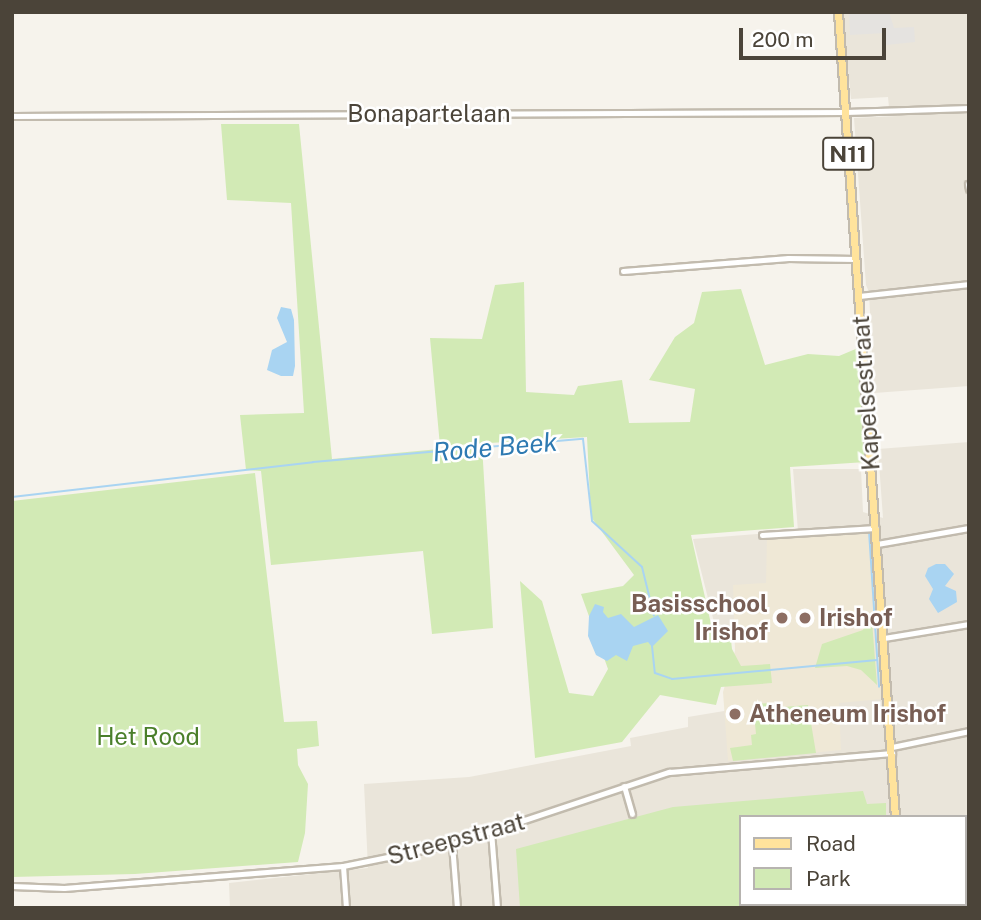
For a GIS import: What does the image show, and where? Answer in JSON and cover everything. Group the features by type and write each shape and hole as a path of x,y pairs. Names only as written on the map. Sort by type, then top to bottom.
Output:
{"main road":[{"name":"Kapelsestraat","path":"838,12 895,815"}],"street":[{"name":"Bonapartelaan","path":"12,116 846,112 969,108"},
{"path":"623,271 788,258 856,259"},
{"path":"859,296 969,284"},
{"path":"762,535 876,527"},
{"path":"877,544 969,528"},
{"path":"884,638 969,624"},
{"name":"Streepstraat","path":"12,886 64,888 343,866 424,852 452,844 669,772 892,750 969,731"},
{"path":"624,786 632,814"},
{"path":"491,831 497,908"},
{"path":"452,844 457,908"},
{"path":"343,866 346,908"}],"shaded area":[{"path":"842,12 969,12 969,386 874,393 869,292 866,285 854,118 898,116 904,108 889,108 888,97 851,99"},
{"path":"849,12 889,12 894,28 914,27 915,42 886,45 885,33 850,35"},
{"path":"969,442 969,908 230,908 229,883 368,868 364,784 469,777 631,746 630,738 688,727 688,717 724,711 747,692 739,631 714,622 693,539 798,531 793,469 861,469 863,512 883,518 878,449"},
{"name":"Irishof","path":"870,528 883,699 839,703 841,750 728,761 723,692 735,651 733,585 766,583 767,537"}],"green space":[{"path":"221,124 299,124 332,459 482,445 493,628 432,634 423,551 271,565 261,471 246,470 240,415 304,413 291,203 227,200"},
{"path":"524,282 526,392 574,395 578,386 622,380 629,423 690,422 695,389 649,380 675,337 694,323 702,292 741,289 765,365 808,354 839,356 858,348 866,462 790,467 794,527 691,535 711,624 730,632 732,649 741,666 770,664 772,683 721,687 716,705 660,695 622,742 535,758 520,581 542,601 569,693 593,696 608,669 581,594 623,586 634,575 591,517 587,437 440,446 430,338 482,339 495,285"},
{"name":"Het Rood","path":"255,473 284,722 317,721 319,746 297,749 298,765 308,784 305,833 298,862 135,874 12,877 12,501"},
{"path":"872,621 877,685 861,670 847,666 815,668 822,644 863,630 866,622"},
{"path":"770,703 771,708 808,705 816,753 733,761 730,748 752,745 751,735 756,734 753,704"},
{"path":"863,791 867,804 886,803 886,815 740,815 740,906 891,908 520,908 516,849 673,807"}],"water":[{"path":"281,307 291,309 294,320 293,376 281,376 267,370 272,350 287,342 277,318"},
{"path":"945,564 954,574 945,586 956,591 957,602 938,613 929,599 933,589 925,576 928,568"},
{"path":"595,604 604,607 603,612 608,618 621,614 634,627 658,615 668,631 652,647 648,642 633,646 627,661 616,655 607,661 596,655 588,636 589,616"}],"waterway":[{"name":"Rode Beek","path":"12,497 313,462 583,439 592,521 642,567 654,616"},
{"path":"869,531 879,687"},
{"name":"Rode Beek","path":"652,646 655,673 672,679 877,660"}],"place":[{"name":"Basisschool Irishof","path":"782,618"},
{"name":"Irishof","path":"805,618"},
{"name":"Atheneum Irishof","path":"735,714"}]}
